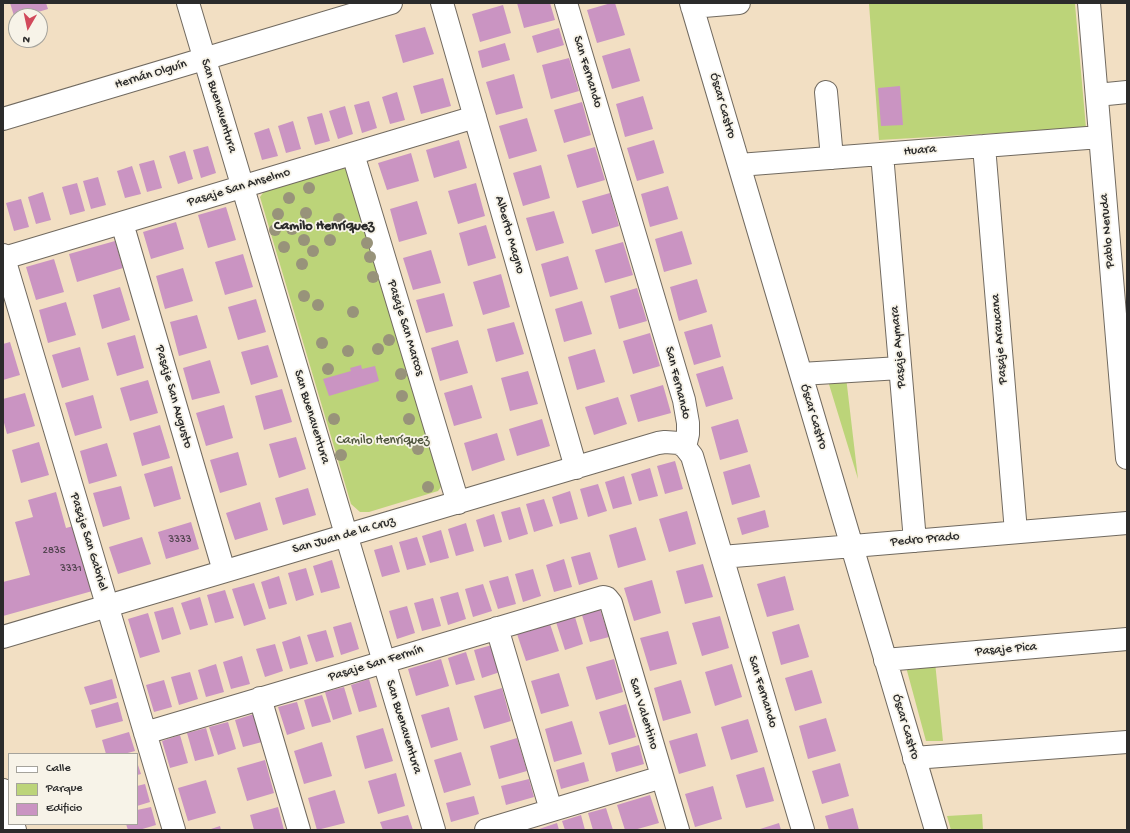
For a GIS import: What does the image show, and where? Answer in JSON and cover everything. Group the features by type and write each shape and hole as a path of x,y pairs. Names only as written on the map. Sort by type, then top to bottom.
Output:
{"street":[{"name":"San Buenaventura","path":"188,3 434,830"},
{"name":"Hernán Olguín","path":"3,119 391,3"},
{"name":"Alberto Magno","path":"442,3 576,468"},
{"name":"San Fernando","path":"566,3 684,400 688,423 685,447 692,456 803,830"},
{"path":"692,5 739,3"},
{"name":"Pablo Neruda","path":"1089,3 1127,458"},
{"name":"Óscar Castro","path":"692,5 936,830"},
{"path":"826,92 832,158"},
{"path":"1096,95 1127,92"},
{"name":"Pasaje San Anselmo","path":"4,256 122,223 475,117"},
{"name":"Huara","path":"739,165 1100,137"},
{"name":"Pasaje Araucana","path":"984,146 1016,532"},
{"name":"Pasaje San Marcos","path":"353,154 458,503"},
{"name":"Pasaje Aymara","path":"882,154 915,541"},
{"name":"Pasaje San Augusto","path":"122,223 224,571"},
{"name":"Pasaje San Gabriel","path":"4,256 174,830"},
{"path":"801,374 900,368"},
{"name":"San Juan de la Cruz","path":"3,637 665,442 679,443 685,447"},
{"name":"Pedro Prado","path":"722,557 1127,523"},
{"name":"Pasaje San Fermín","path":"145,733 600,597 607,598"},
{"name":"San Valentino","path":"607,598 611,603 678,830"},
{"path":"497,628 551,810"},
{"name":"Pasaje Pica","path":"885,660 1127,639"},
{"path":"260,698 298,830"},
{"path":"914,758 1127,742"},
{"path":"486,830 662,777"},
{"path":"3,790 8,807"}],"green space":[{"path":"869,4 1075,4 1086,128 879,140"},
{"name":"Camilo Henríquez","path":"340,167 350,171 444,483 438,491 369,512 360,512 351,504 260,197 265,190"},
{"path":"846,377 858,479 828,381"},
{"path":"935,662 943,741 926,741 906,667"},
{"path":"982,814 983,830 951,830 947,816"}],"building":[{"path":"10,3 46,3 48,8 12,8"},
{"path":"517,3 550,3 555,20 524,28"},
{"path":"615,3 625,35 597,43 587,10"},
{"path":"503,5 511,33 480,42 472,14"},
{"path":"425,27 434,54 403,63 395,35"},
{"path":"559,28 564,45 537,53 532,36"},
{"path":"505,43 510,60 482,68 478,51"},
{"path":"630,48 640,81 612,89 602,56"},
{"path":"569,58 579,91 551,99 542,65"},
{"path":"514,74 523,108 496,115 486,82"},
{"path":"443,78 451,106 421,114 413,86"},
{"path":"900,86 903,125 881,126 878,88"},
{"path":"397,92 405,120 390,124 382,97"},
{"path":"643,96 653,129 625,137 616,104"},
{"path":"369,101 377,128 362,133 354,105"},
{"path":"582,102 591,135 564,143 554,110"},
{"path":"345,106 353,134 338,139 329,111"},
{"path":"322,113 330,141 315,145 307,117"},
{"path":"527,118 537,151 509,159 499,126"},
{"path":"293,121 301,149 286,153 278,126"},
{"path":"269,128 278,156 262,160 254,133"},
{"path":"459,140 467,168 434,178 426,150"},
{"path":"654,140 664,173 637,181 627,148"},
{"path":"208,146 216,173 201,178 193,150"},
{"path":"595,147 605,180 577,188 567,155"},
{"path":"185,151 193,179 178,184 169,156"},
{"path":"411,153 419,181 387,190 378,163"},
{"path":"154,160 162,188 147,192 139,164"},
{"path":"541,165 550,198 523,206 513,173"},
{"path":"132,166 141,194 125,198 117,171"},
{"path":"98,177 106,205 91,209 83,181"},
{"path":"77,183 85,211 70,215 62,187"},
{"path":"476,183 485,216 458,224 448,191"},
{"path":"668,186 678,219 650,227 641,194"},
{"path":"43,192 51,220 36,224 28,197"},
{"path":"610,193 619,226 592,234 582,201"},
{"path":"21,199 29,227 14,231 6,203"},
{"path":"417,201 427,234 399,242 390,209"},
{"path":"226,207 236,240 208,248 198,215"},
{"path":"554,211 564,243 536,251 526,218"},
{"path":"176,222 184,249 151,259 143,232"},
{"path":"486,225 496,258 468,266 459,233"},
{"path":"682,231 692,264 664,272 655,239"},
{"path":"115,241 123,268 77,282 69,254"},
{"path":"623,242 633,275 605,283 595,250"},
{"path":"431,250 441,283 413,290 403,258"},
{"path":"243,254 253,287 225,295 215,262"},
{"path":"568,256 578,289 550,297 541,264"},
{"path":"54,259 64,292 36,300 26,267"},
{"path":"183,268 193,301 165,309 156,276"},
{"path":"501,274 510,307 483,315 473,282"},
{"path":"697,279 707,312 679,321 670,287"},
{"path":"120,287 130,320 102,329 93,295"},
{"path":"637,288 647,321 619,329 610,296"},
{"path":"444,293 453,326 426,333 416,300"},
{"path":"256,299 266,332 238,340 228,307"},
{"path":"582,301 592,334 564,342 555,309"},
{"path":"66,302 76,335 48,343 39,310"},
{"path":"197,315 207,348 179,356 170,322"},
{"path":"514,322 524,354 496,362 487,329"},
{"path":"712,324 721,357 694,365 684,332"},
{"path":"650,333 660,366 633,374 623,341"},
{"path":"135,335 144,368 117,376 107,343"},
{"path":"458,340 468,373 440,381 431,348"},
{"path":"10,342 20,375 3,380 3,344"},
{"path":"268,345 278,377 251,385 241,352"},
{"path":"80,347 89,380 62,388 52,355"},
{"path":"595,349 605,382 577,390 568,357"},
{"path":"210,360 220,393 192,400 183,368"},
{"path":"361,365 362,369 375,366 379,381 329,396 323,379 351,371 350,368"},
{"path":"723,366 733,399 706,407 696,374"},
{"path":"528,371 538,404 510,411 501,378"},
{"path":"148,380 158,413 130,421 120,388"},
{"path":"472,385 482,418 454,426 444,393"},
{"path":"663,385 671,413 638,422 630,395"},
{"path":"282,389 292,422 264,430 255,396"},
{"path":"25,393 35,426 7,434 3,419 3,399"},
{"path":"93,395 102,428 75,436 65,403"},
{"path":"618,397 627,424 594,435 585,407"},
{"path":"224,405 233,438 206,446 196,413"},
{"path":"542,419 550,446 517,456 509,429"},
{"path":"738,419 748,452 720,460 711,427"},
{"path":"160,425 170,458 142,466 133,433"},
{"path":"497,433 505,460 472,471 464,443"},
{"path":"296,437 306,469 279,478 269,444"},
{"path":"39,442 49,475 21,483 12,450"},
{"path":"107,443 117,476 89,484 80,451"},
{"path":"238,452 247,485 220,493 210,460"},
{"path":"675,461 683,489 665,494 657,466"},
{"path":"750,464 760,497 732,505 723,472"},
{"path":"172,466 181,499 154,507 144,474"},
{"path":"650,468 658,496 639,501 631,474"},
{"path":"624,476 632,504 613,509 605,482"},
{"path":"598,484 607,511 588,517 580,489"},
{"path":"121,486 130,519 103,527 93,493"},
{"path":"308,488 316,515 283,525 275,498"},
{"path":"570,491 578,519 560,524 552,497"},
{"path":"56,492 66,528 77,525 96,590 3,616 3,582 30,575 15,522 33,517 28,500"},
{"path":"544,499 553,526 534,532 526,504"},
{"path":"260,502 268,530 235,540 226,513"},
{"path":"520,507 528,534 509,540 501,512"},
{"path":"765,510 769,527 742,535 737,518"},
{"path":"687,511 696,544 669,552 659,519"},
{"path":"494,514 502,542 484,547 476,520"},
{"path":"191,522 199,549 166,559 158,532"},
{"path":"466,523 474,551 456,556 448,529"},
{"path":"636,527 646,560 618,568 609,535"},
{"path":"441,530 449,558 430,563 422,536"},
{"path":"142,537 151,564 118,574 109,547"},
{"path":"417,537 426,565 407,570 399,542"},
{"path":"392,545 400,572 382,577 374,550"},
{"path":"590,552 598,579 579,585 571,557"},
{"path":"564,559 572,587 554,592 546,565"},
{"path":"332,560 340,588 321,593 313,566"},
{"path":"703,564 713,597 685,604 676,571"},
{"path":"306,568 314,595 296,601 288,573"},
{"path":"533,569 541,596 523,602 515,574"},
{"path":"279,576 287,604 269,609 261,582"},
{"path":"508,576 516,604 498,609 489,581"},
{"path":"785,576 794,610 767,617 757,584"},
{"path":"652,580 661,613 634,621 624,588"},
{"path":"254,583 266,619 244,626 232,589"},
{"path":"483,584 492,611 473,617 465,589"},
{"path":"225,590 234,618 215,623 207,595"},
{"path":"458,592 466,619 448,625 440,597"},
{"path":"200,597 208,625 190,630 181,603"},
{"path":"433,598 441,626 422,631 414,603"},
{"path":"407,606 415,633 397,639 389,611"},
{"path":"173,607 181,634 162,640 154,612"},
{"path":"600,609 609,637 590,642 582,615"},
{"path":"148,613 160,652 140,658 128,619"},
{"path":"720,616 729,648 702,656 692,623"},
{"path":"575,617 583,644 565,650 556,622"},
{"path":"351,622 359,649 341,655 333,627"},
{"path":"550,624 559,651 526,661 517,634"},
{"path":"799,624 809,657 781,665 772,632"},
{"path":"326,630 334,657 316,662 307,635"},
{"path":"668,631 677,664 650,671 640,638"},
{"path":"300,636 308,664 290,669 282,642"},
{"path":"275,644 283,671 265,677 256,649"},
{"path":"492,645 500,672 482,678 474,650"},
{"path":"466,652 475,680 456,685 448,658"},
{"path":"242,656 250,684 231,689 223,662"},
{"path":"441,659 449,686 416,696 408,669"},
{"path":"614,659 623,692 596,700 586,667"},
{"path":"216,664 224,692 206,697 198,670"},
{"path":"732,664 742,697 715,706 705,672"},
{"path":"812,670 822,703 795,711 785,678"},
{"path":"190,672 198,699 179,705 171,677"},
{"path":"559,673 569,706 541,714 531,681"},
{"path":"112,679 117,698 90,705 84,687"},
{"path":"369,679 377,707 359,712 351,685"},
{"path":"164,680 172,707 154,712 146,685"},
{"path":"681,680 691,713 663,721 654,688"},
{"path":"344,687 352,714 333,720 325,692"},
{"path":"502,688 511,721 484,729 474,696"},
{"path":"322,695 331,722 312,727 304,700"},
{"path":"118,702 123,721 96,728 91,710"},
{"path":"297,702 305,729 287,735 278,707"},
{"path":"626,704 636,737 609,745 599,712"},
{"path":"449,707 458,740 431,748 421,715"},
{"path":"254,714 262,742 243,747 235,720"},
{"path":"826,718 836,751 808,759 799,726"},
{"path":"748,719 758,752 731,760 721,727"},
{"path":"572,721 582,754 554,762 545,729"},
{"path":"228,722 236,749 218,755 209,727"},
{"path":"206,728 214,756 195,761 187,733"},
{"path":"383,728 393,761 365,769 356,736"},
{"path":"129,732 135,751 128,753 106,753 102,740"},
{"path":"697,733 706,766 679,774 669,741"},
{"path":"180,735 188,763 170,768 162,741"},
{"path":"517,738 527,771 499,779 490,746"},
{"path":"322,742 332,776 304,784 294,751"},
{"path":"639,745 644,764 616,772 611,753"},
{"path":"461,752 471,785 444,793 434,760"},
{"path":"265,760 274,793 247,801 237,768"},
{"path":"584,762 589,781 561,789 556,770"},
{"path":"840,763 849,796 822,804 812,771"},
{"path":"138,765 141,774 138,775"},
{"path":"764,767 774,801 746,808 736,775"},
{"path":"396,773 405,806 378,814 368,781"},
{"path":"529,779 534,797 506,805 501,786"},
{"path":"206,780 216,813 188,821 178,788"},
{"path":"145,784 150,802 138,806 138,786"},
{"path":"713,786 722,819 695,827 685,794"},
{"path":"335,790 345,823 317,830 308,798"},
{"path":"650,795 659,823 634,830 625,830 617,805"},
{"path":"474,796 479,814 451,822 446,803"},
{"path":"151,807 156,825 139,830 128,830 126,825 138,825 138,810"},
{"path":"278,807 284,830 254,830 250,815"},
{"path":"606,808 613,830 593,830 588,813"},
{"path":"853,808 859,830 829,830 825,816"},
{"path":"408,815 413,830 383,830 380,822"},
{"path":"581,815 585,830 565,830 562,821"},
{"path":"557,823 559,830 536,830"},
{"path":"779,823 781,830 757,830"},
{"path":"220,826 221,830 208,830"}],"district":[{"name":"Camilo Henríquez","path":"324,227"}]}
